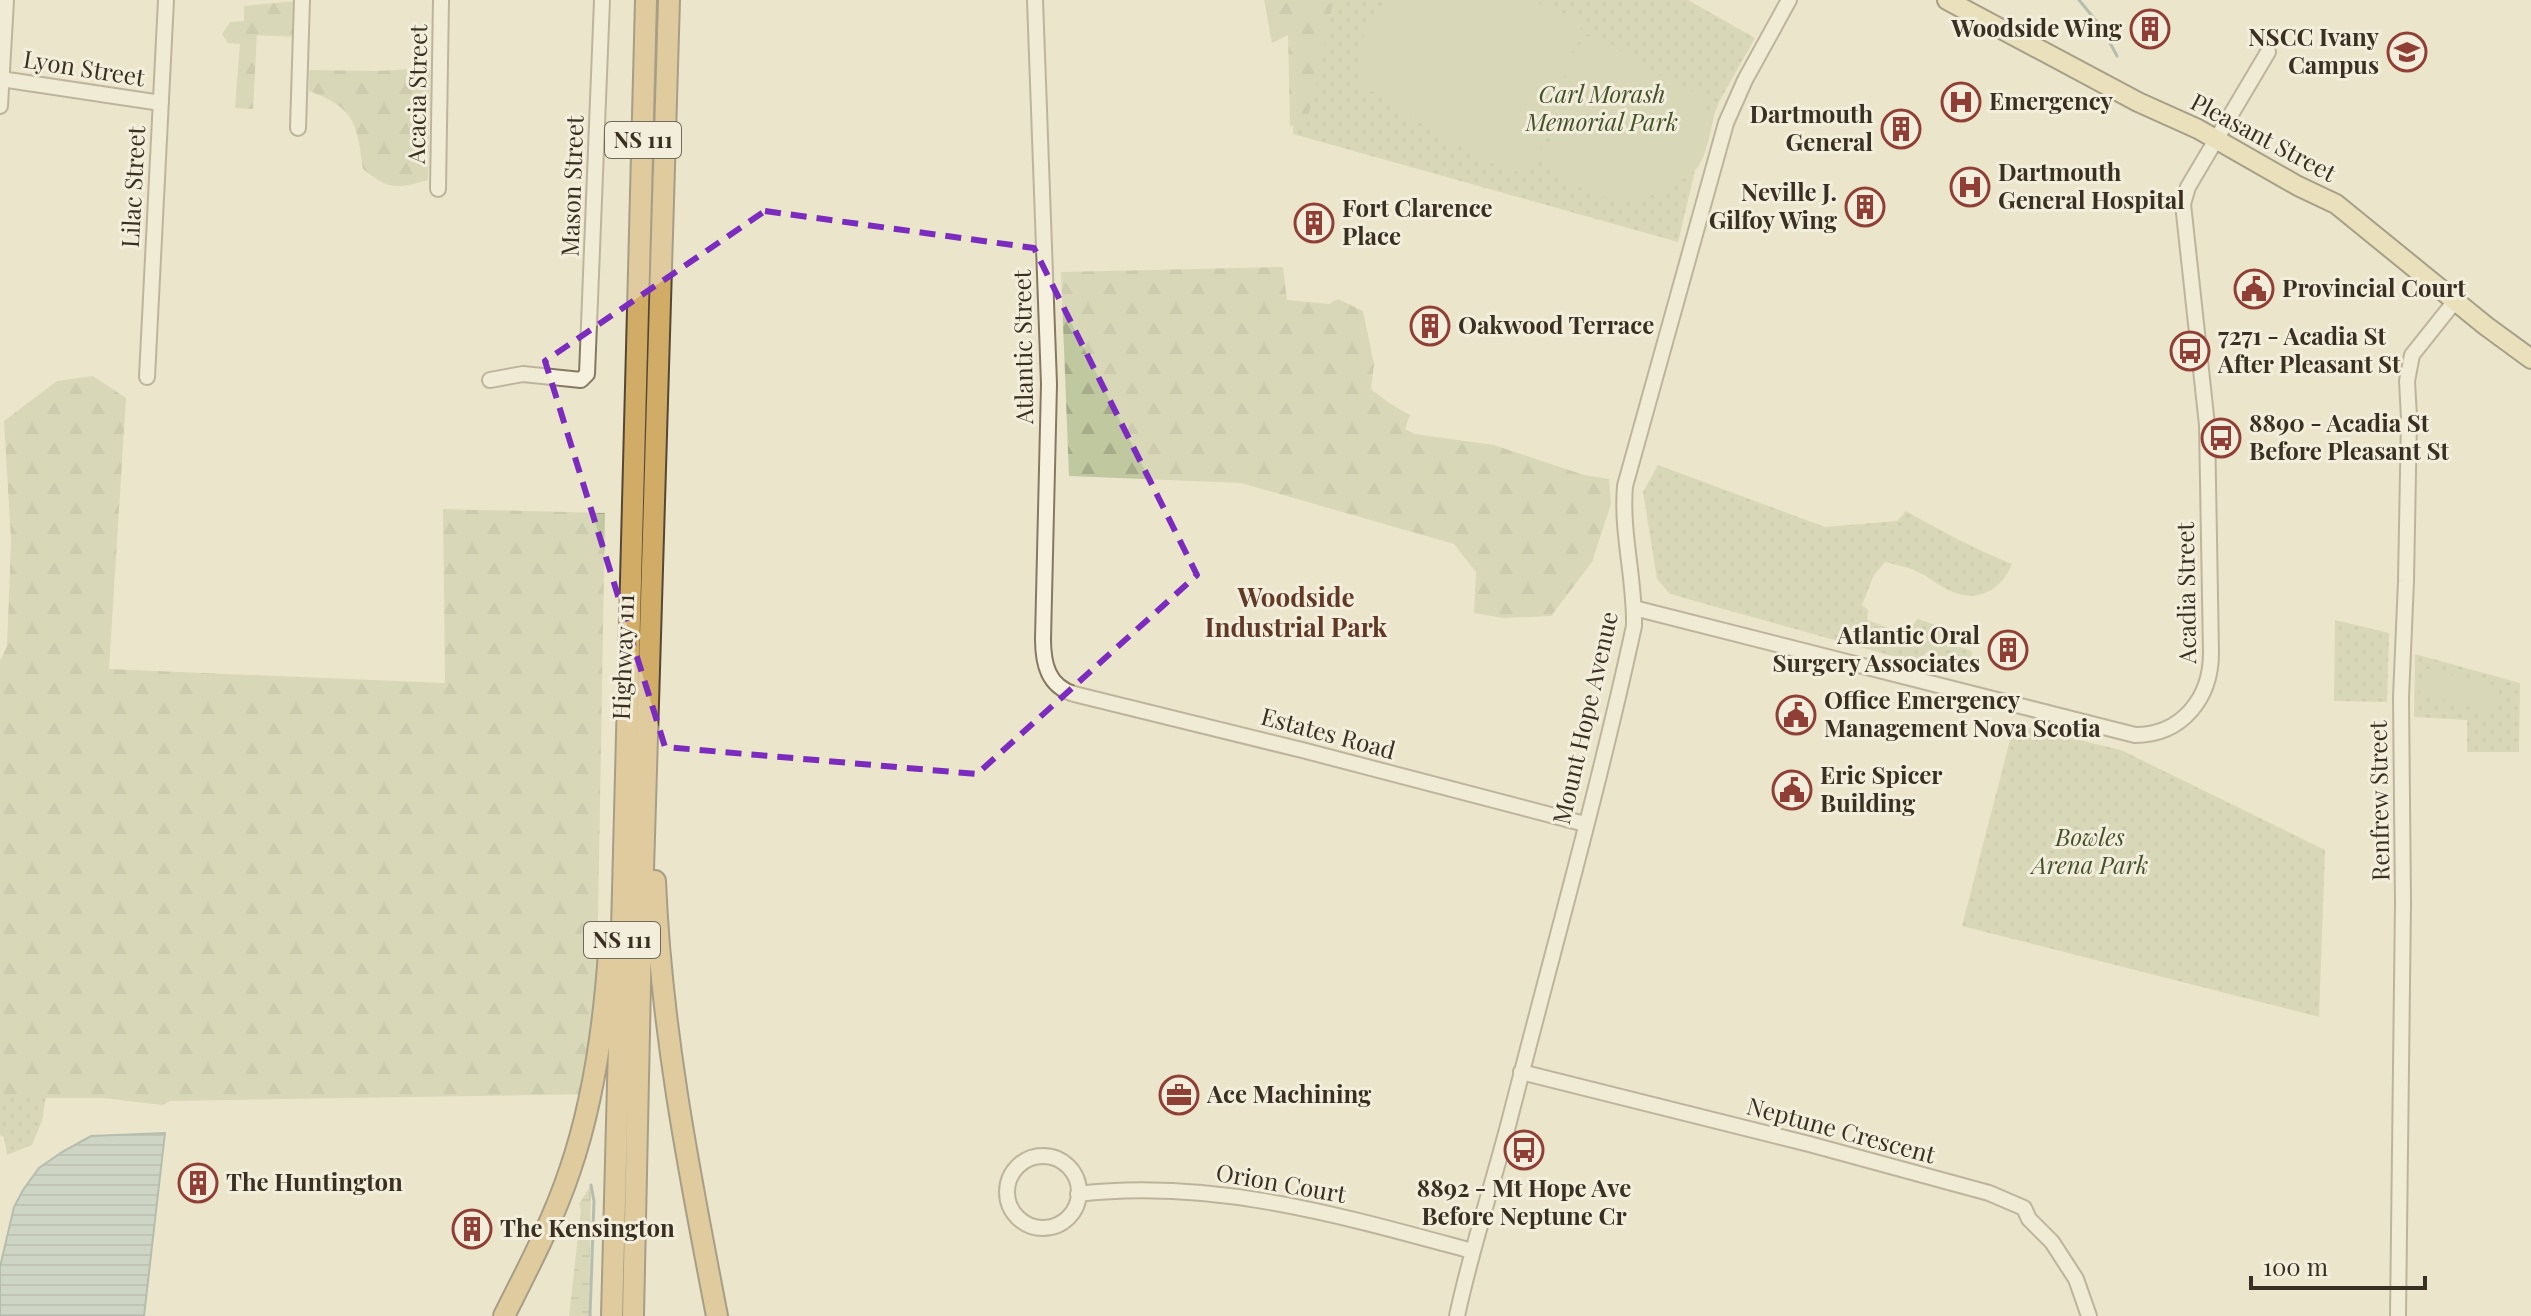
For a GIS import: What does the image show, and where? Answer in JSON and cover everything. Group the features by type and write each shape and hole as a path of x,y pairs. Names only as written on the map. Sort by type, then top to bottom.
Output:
{"highway":[{"name":"Highway 111","path":"612,1316 646,0"},
{"name":"Highway 111","path":"633,1316 669,0"},
{"path":"504,1316 540,1244 566,1181 587,1114 598,1057 608,968 626,619 632,565"},
{"path":"648,706 654,732 651,778 662,996 677,1104 717,1316"}],"main road":[{"name":"Pleasant Street","path":"1947,0 2336,204 2531,359"}],"street":[{"path":"0,106 6,0"},
{"name":"Lilac Street","path":"147,377 166,0"},
{"path":"298,128 302,0"},
{"name":"Acacia Street","path":"438,189 441,0"},
{"name":"Mason Street","path":"490,380 523,374 581,380 587,374 602,0"},
{"name":"Atlantic Street","path":"1035,0 1049,384 1043,657 1048,673 1060,689"},
{"name":"Mount Hope Avenue","path":"1457,1316 1634,626 1624,519 1625,486 1726,123 1745,80 1789,0"},
{"name":"Acadia Street","path":"1634,608 2135,735 2159,732 2180,721 2201,698 2211,667 2207,425 2183,204 2188,187 2268,52"},
{"name":"Lyon Street","path":"1,79 161,103"},
{"name":"Renfrew Street","path":"2398,1316 2403,902 2401,697 2407,551 2407,381 2412,355 2455,301"},
{"name":"Estates Road","path":"1060,689 1585,824"},
{"name":"Neptune Crescent","path":"1521,1072 1835,1151 1999,1197 2024,1208 2029,1219 2052,1242 2076,1279 2089,1316"},
{"path":"1037,1156 1050,1157 1064,1163 1073,1172 1078,1183 1078,1194 1077,1204 1070,1216 1060,1224 1044,1229 1029,1226 1018,1220 1011,1210 1007,1197 1008,1180 1025,1160 1037,1156"},
{"name":"Orion Court","path":"1078,1194 1121,1189 1207,1192 1324,1213 1472,1251"}],"highlighted area":[{"path":"765,211 1034,248 1197,575 977,774 665,747 545,361"}],"green space":[{"path":"1264,0 1333,0 1306,125 1290,126 1288,35 1272,43"},
{"name":"Carl Morash Memorial Park","path":"1294,0 1688,0 1755,38 1719,102 1698,158 1678,242 1293,134"},
{"path":"1388,0 1531,0 1583,21 1538,157 1530,167 1519,172 1487,161 1441,136 1362,85 1360,61 1366,28"},
{"path":"295,1 295,37 257,35 253,109 235,108 240,44 228,43 222,34 230,22 244,21 244,6"},
{"path":"1600,35 1637,64 1703,96 1700,107 1714,115 1705,151 1697,168 1681,181 1638,199 1617,200 1598,195 1543,166 1572,59 1584,37"},
{"path":"430,68 428,180 400,186 387,184 363,169 355,129 345,111 309,91 309,70"},
{"path":"1283,267 1287,300 1329,304 1338,299 1363,311 1374,364 1371,389 1410,415 1405,429 1415,434 1494,445 1584,475 1609,479 1611,504 1592,562 1551,616 1503,618 1474,613 1476,572 1454,544 1241,483 1069,476 1061,272"},
{"path":"93,376 126,398 109,669 445,683 443,509 605,513 595,1094 170,1101 162,1105 103,1098 0,1098 0,661 7,646 11,540 4,421 57,381"},
{"path":"1658,465 1825,527 1897,521 1906,511 2012,564 1996,587 1972,596 1953,592 1916,571 1885,562 1874,575 1862,605 1868,610 1867,620 1905,634 1918,619 1961,634 1957,646 1972,651 1970,665 1926,653 1917,663 1670,594 1657,579 1643,492"},
{"path":"2335,620 2389,633 2387,702 2334,701"},
{"path":"2415,654 2520,683 2519,752 2467,752 2467,720 2414,717"},
{"path":"2425,668 2500,687 2494,713 2419,694"},
{"name":"Bowles Arena Park","path":"2020,726 2121,750 2325,850 2319,1017 1962,926 2012,732"},
{"path":"0,1059 47,1090 42,1121 32,1145 7,1155 4,1137 0,1135"},
{"path":"591,1185 589,1316 569,1316 581,1210 579,1204"}],"shaded area":[{"path":"165,1133 144,1316 0,1316 0,1267 14,1207 39,1168 91,1136"}],"waterway":[{"path":"2079,0 2102,28 2117,56"},
{"path":"590,1316 594,1201 591,1185"}],"place":[{"name":"Woodside Wing","path":"2150,29"},
{"name":"NSCC Ivany Campus","path":"2407,52"},
{"name":"Emergency","path":"1961,102"},
{"name":"Dartmouth General","path":"1901,129"},
{"name":"Dartmouth General Hospital","path":"1970,187"},
{"name":"Neville J. Gilfoy Wing","path":"1865,207"},
{"name":"Fort Clarence Place","path":"1314,223"},
{"name":"Provincial Court","path":"2254,289"},
{"name":"Oakwood Terrace","path":"1430,326"},
{"name":"7271 - Acadia St After Pleasant St","path":"2190,351"},
{"name":"8890 - Acadia St Before Pleasant St","path":"2221,438"},
{"name":"Atlantic Oral Surgery Associates","path":"2008,650"},
{"name":"Office Emergency Management Nova Scotia","path":"1796,715"},
{"name":"Eric Spicer Building","path":"1792,790"},
{"name":"Ace Machining","path":"1179,1095"},
{"name":"8892 - Mt Hope Ave Before Neptune Cr","path":"1524,1150"},
{"name":"The Huntington","path":"198,1183"},
{"name":"The Kensington","path":"472,1229"}],"district":[{"name":"Woodside Industrial Park","path":"1296,613"}]}
